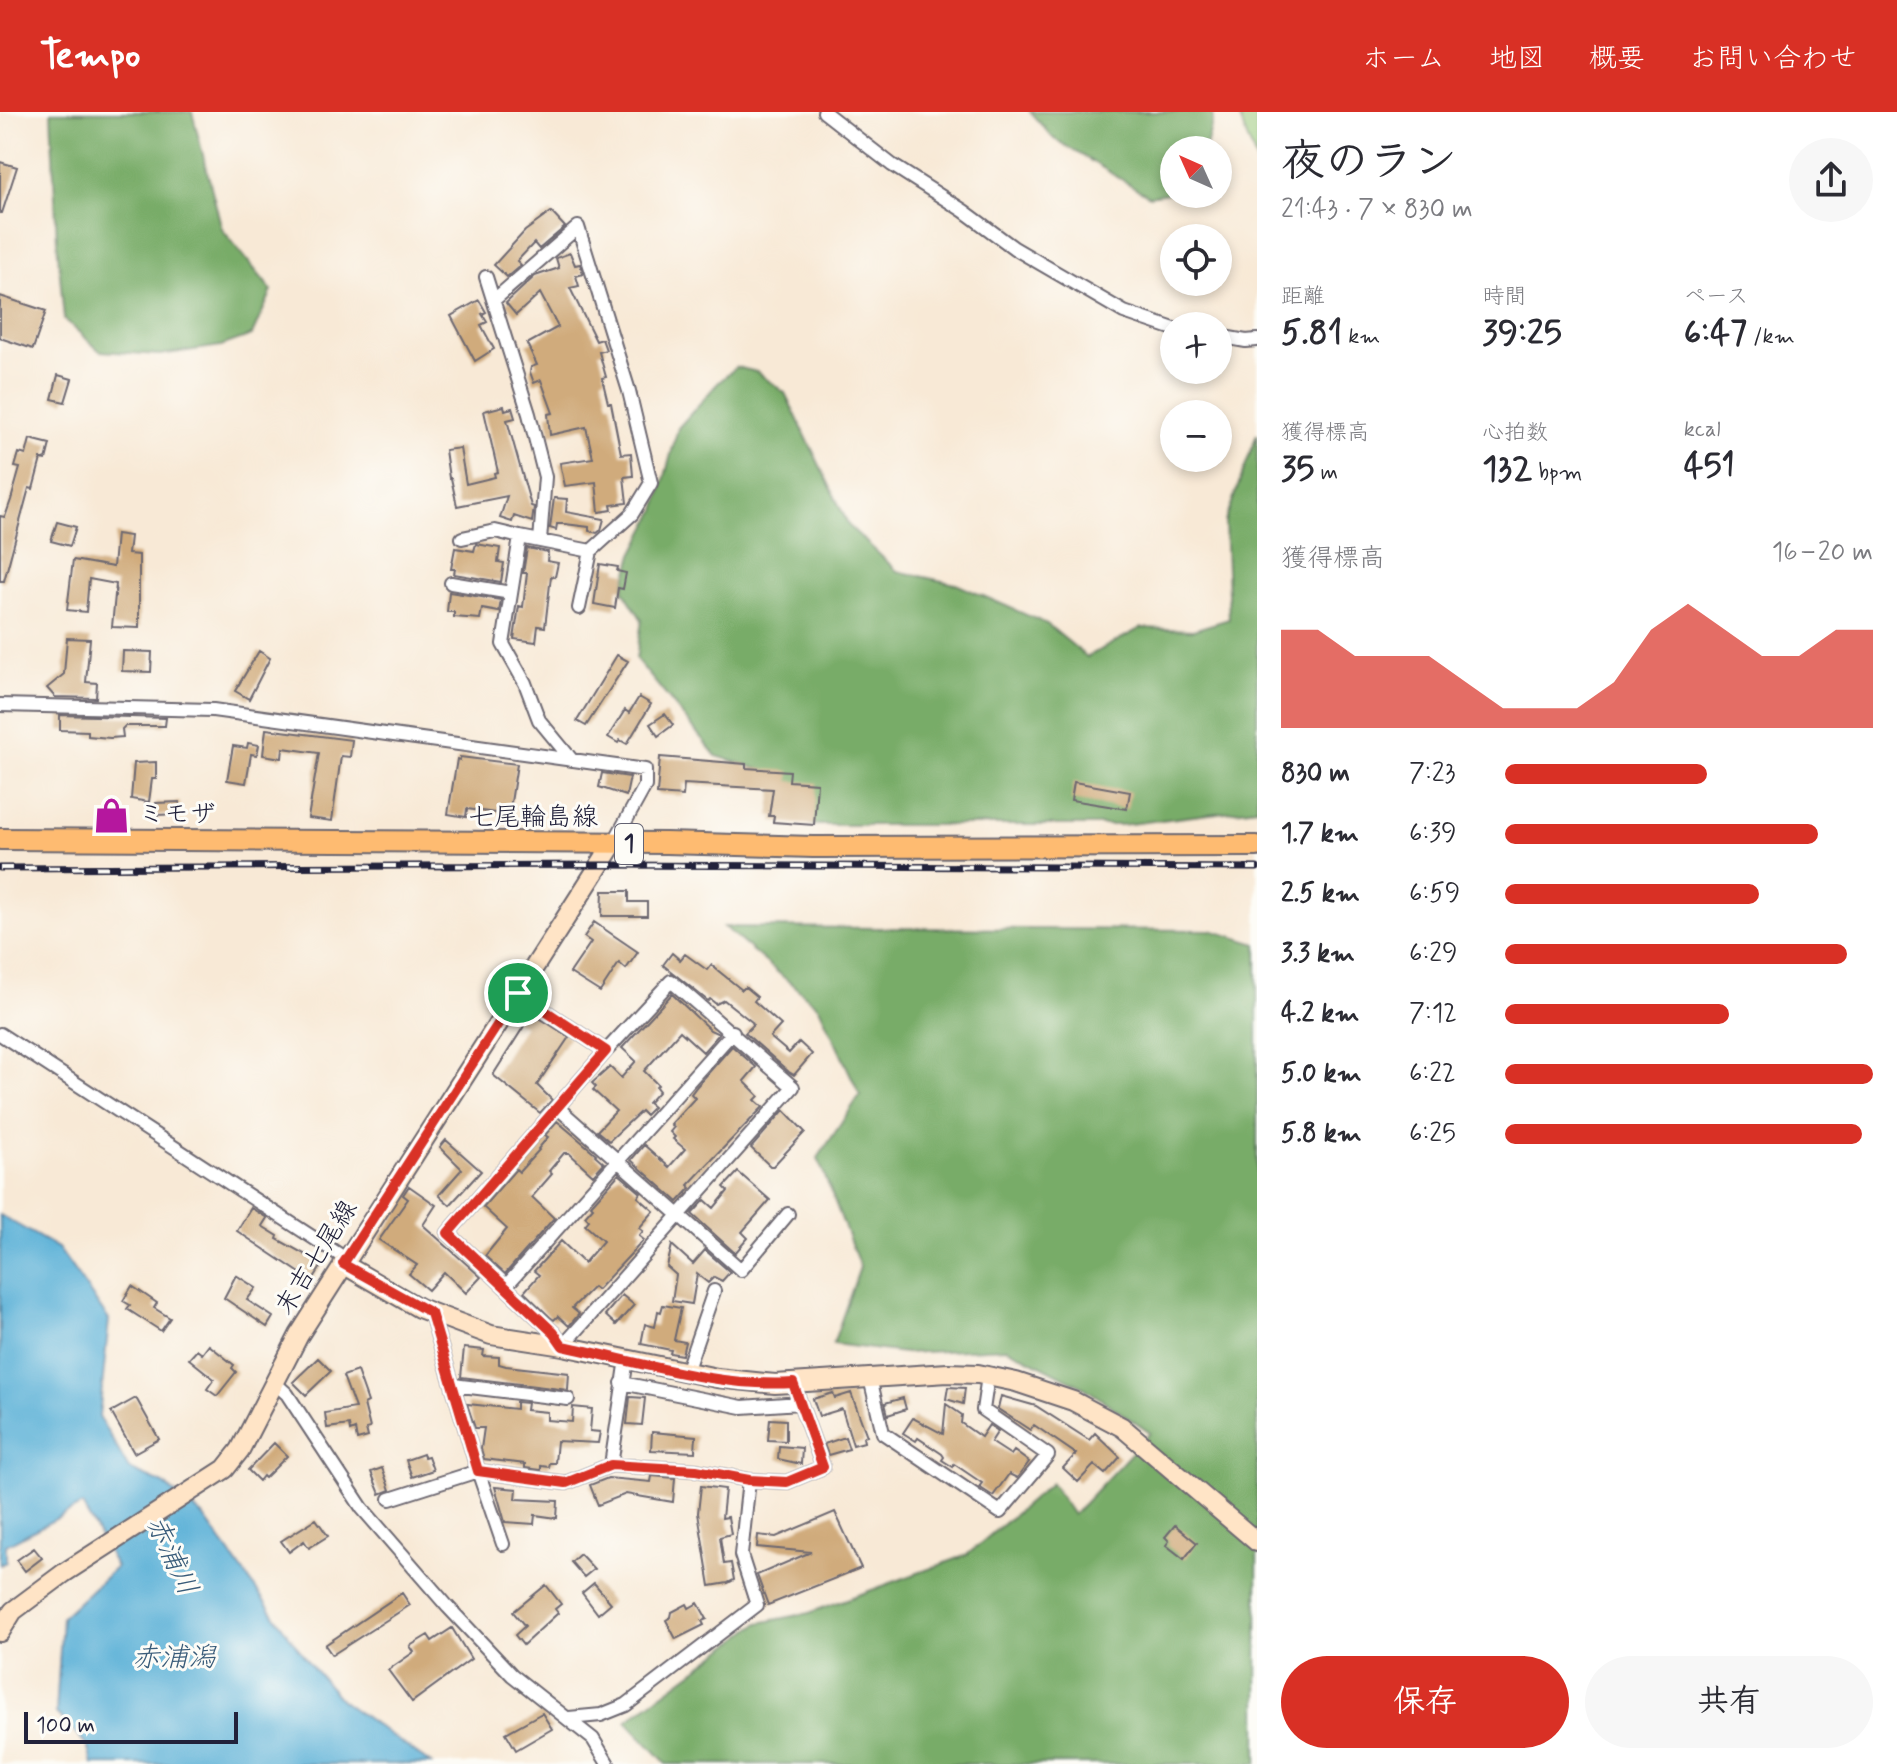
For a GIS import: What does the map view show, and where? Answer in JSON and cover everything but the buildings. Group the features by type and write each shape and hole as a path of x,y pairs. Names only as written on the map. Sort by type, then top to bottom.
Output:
{"main road":[{"name":"七尾輪島線","path":"0,839 813,847 1257,846"},
{"name":"末吉七尾線","path":"0,1632 13,1611 64,1573 225,1469 240,1450 299,1335 613,844"},
{"path":"345,1262 431,1313 491,1335 563,1346 717,1378 775,1384 948,1373 1016,1382 1073,1401 1122,1427 1257,1542"}],"street":[{"path":"824,112 892,165 964,211 1014,248 1124,312 1160,324"},
{"path":"494,300 578,227 629,391 651,483 632,514 591,551 579,608"},
{"path":"486,277 532,423 545,477 540,541"},
{"path":"1232,338 1257,340"},
{"path":"462,538 495,531 591,551"},
{"path":"520,537 503,644 525,683 539,720 572,760"},
{"path":"451,583 511,593"},
{"path":"0,705 213,710 645,770 645,786 613,844"},
{"path":"671,981 733,1032 793,1087 563,1346 554,1333 448,1233 671,981"},
{"path":"518,993 606,1051"},
{"path":"505,1287 733,1032"},
{"path":"0,1034 345,1262"},
{"path":"557,1107 741,1270 788,1214"},
{"path":"686,1372 714,1291"},
{"path":"431,1313 503,1544"},
{"path":"611,1465 627,1359"},
{"path":"870,1378 883,1433 1000,1512 1048,1455 983,1410 988,1376"},
{"path":"622,1383 742,1407 800,1403"},
{"path":"390,1499 478,1471 566,1483 611,1465 696,1470 749,1480 787,1482 823,1467 793,1383"},
{"path":"276,1384 287,1394 362,1508 448,1607 512,1675 593,1739 608,1764"},
{"path":"453,1385 568,1399"},
{"path":"569,1718 601,1715 626,1705 757,1605 741,1555 749,1480"}],"green space":[{"path":"51,112 192,112 222,229 272,291 252,335 221,346 160,355 100,351 64,319"},
{"path":"1030,112 1212,112 1209,136 1160,136 1160,194 1149,196 1053,138"},
{"path":"1257,112 1257,163 1238,114"},
{"path":"736,367 757,372 785,393 849,526 897,571 956,584 1047,624 1087,657 1141,628 1193,630 1229,619 1225,522 1257,434 1257,808 1121,825 813,825 799,820 779,775 716,756 636,659 642,620 623,590 633,554 656,510 678,428"},
{"path":"724,927 1211,930 1257,944 1257,1764 667,1764 626,1721 759,1623 809,1613 967,1555 1051,1483 1073,1515 1150,1433 1085,1388 1007,1348 904,1353 833,1344 860,1267 818,1158 860,1095 819,1007"}],"water":[{"name":"赤浦潟","path":"0,1215 58,1248 109,1320 99,1417 129,1469 164,1484 203,1516 309,1663 341,1700 431,1764 92,1764 87,1745 56,1713 62,1617 116,1567 82,1505 6,1545 6,1562 0,1565"}],"railway":[{"path":"0,868 600,865 1257,868"}],"place":[{"name":"ミモザ","path":"112,815"}],"route":[{"path":"518,993 606,1051 448,1233 554,1333 563,1346 717,1378 793,1383 823,1467 787,1482 749,1480 696,1470 611,1465 566,1483 478,1471 431,1313 343,1264 518,993"}],"water label":[{"name":"赤浦川","path":"171,1556"}]}
